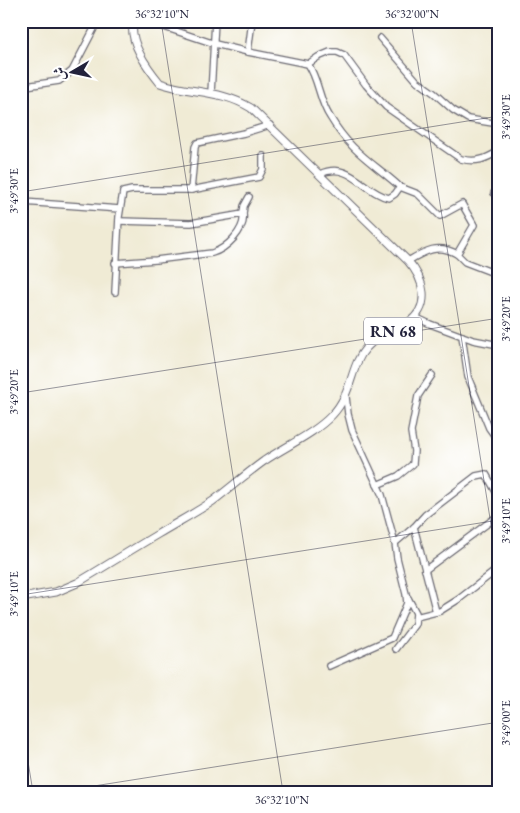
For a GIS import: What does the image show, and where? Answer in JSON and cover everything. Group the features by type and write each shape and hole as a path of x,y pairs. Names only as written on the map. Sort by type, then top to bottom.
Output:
{"main road":[{"name":"RN 68","path":"21,598 56,592 77,584 212,501 264,462 316,428 331,416 346,397 358,362 368,346 385,334 408,323 421,307 424,291 418,274 408,261 320,174 270,125 243,103 211,93 160,83 143,58 134,40 131,22"}],"street":[{"path":"21,82 26,86 59,81 72,71 98,21"},
{"path":"146,21 215,44 308,64 313,71 330,118 353,147 400,187 418,194 440,216 462,204 474,226 456,254"},
{"path":"211,93 216,21"},
{"path":"248,52 252,21"},
{"path":"21,30 24,35 21,38"},
{"path":"380,38 417,82 434,93 453,110 468,119 499,124"},
{"path":"308,64 330,52 338,52 344,55 366,85 386,107 461,159 472,162 488,158 499,151"},
{"path":"191,190 195,148 198,143 270,125"},
{"path":"114,292 118,221 123,192 132,190 191,190 259,177 263,169 263,156"},
{"path":"320,174 327,170 344,172 381,196 389,198 400,187"},
{"path":"494,193 499,198"},
{"path":"115,263 156,260 212,253 220,250 240,230 244,217 244,206 249,197"},
{"path":"23,202 120,209"},
{"path":"118,221 191,224 243,214"},
{"path":"408,261 439,248 448,249 465,262 491,272 499,266"},
{"path":"415,316 462,336 499,345"},
{"path":"462,336 468,377 489,428 499,438"},
{"path":"377,484 398,476 413,464 414,451 411,432 418,396 432,375"},
{"path":"329,666 392,638 407,603 395,543 382,495 352,430 346,397"},
{"path":"395,543 414,528 425,515 476,476 486,474 499,496"},
{"path":"425,570 499,514"},
{"path":"414,528 436,612"},
{"path":"416,617 440,611 459,600 499,568"},
{"path":"396,649 415,624 416,613 406,594"}]}
